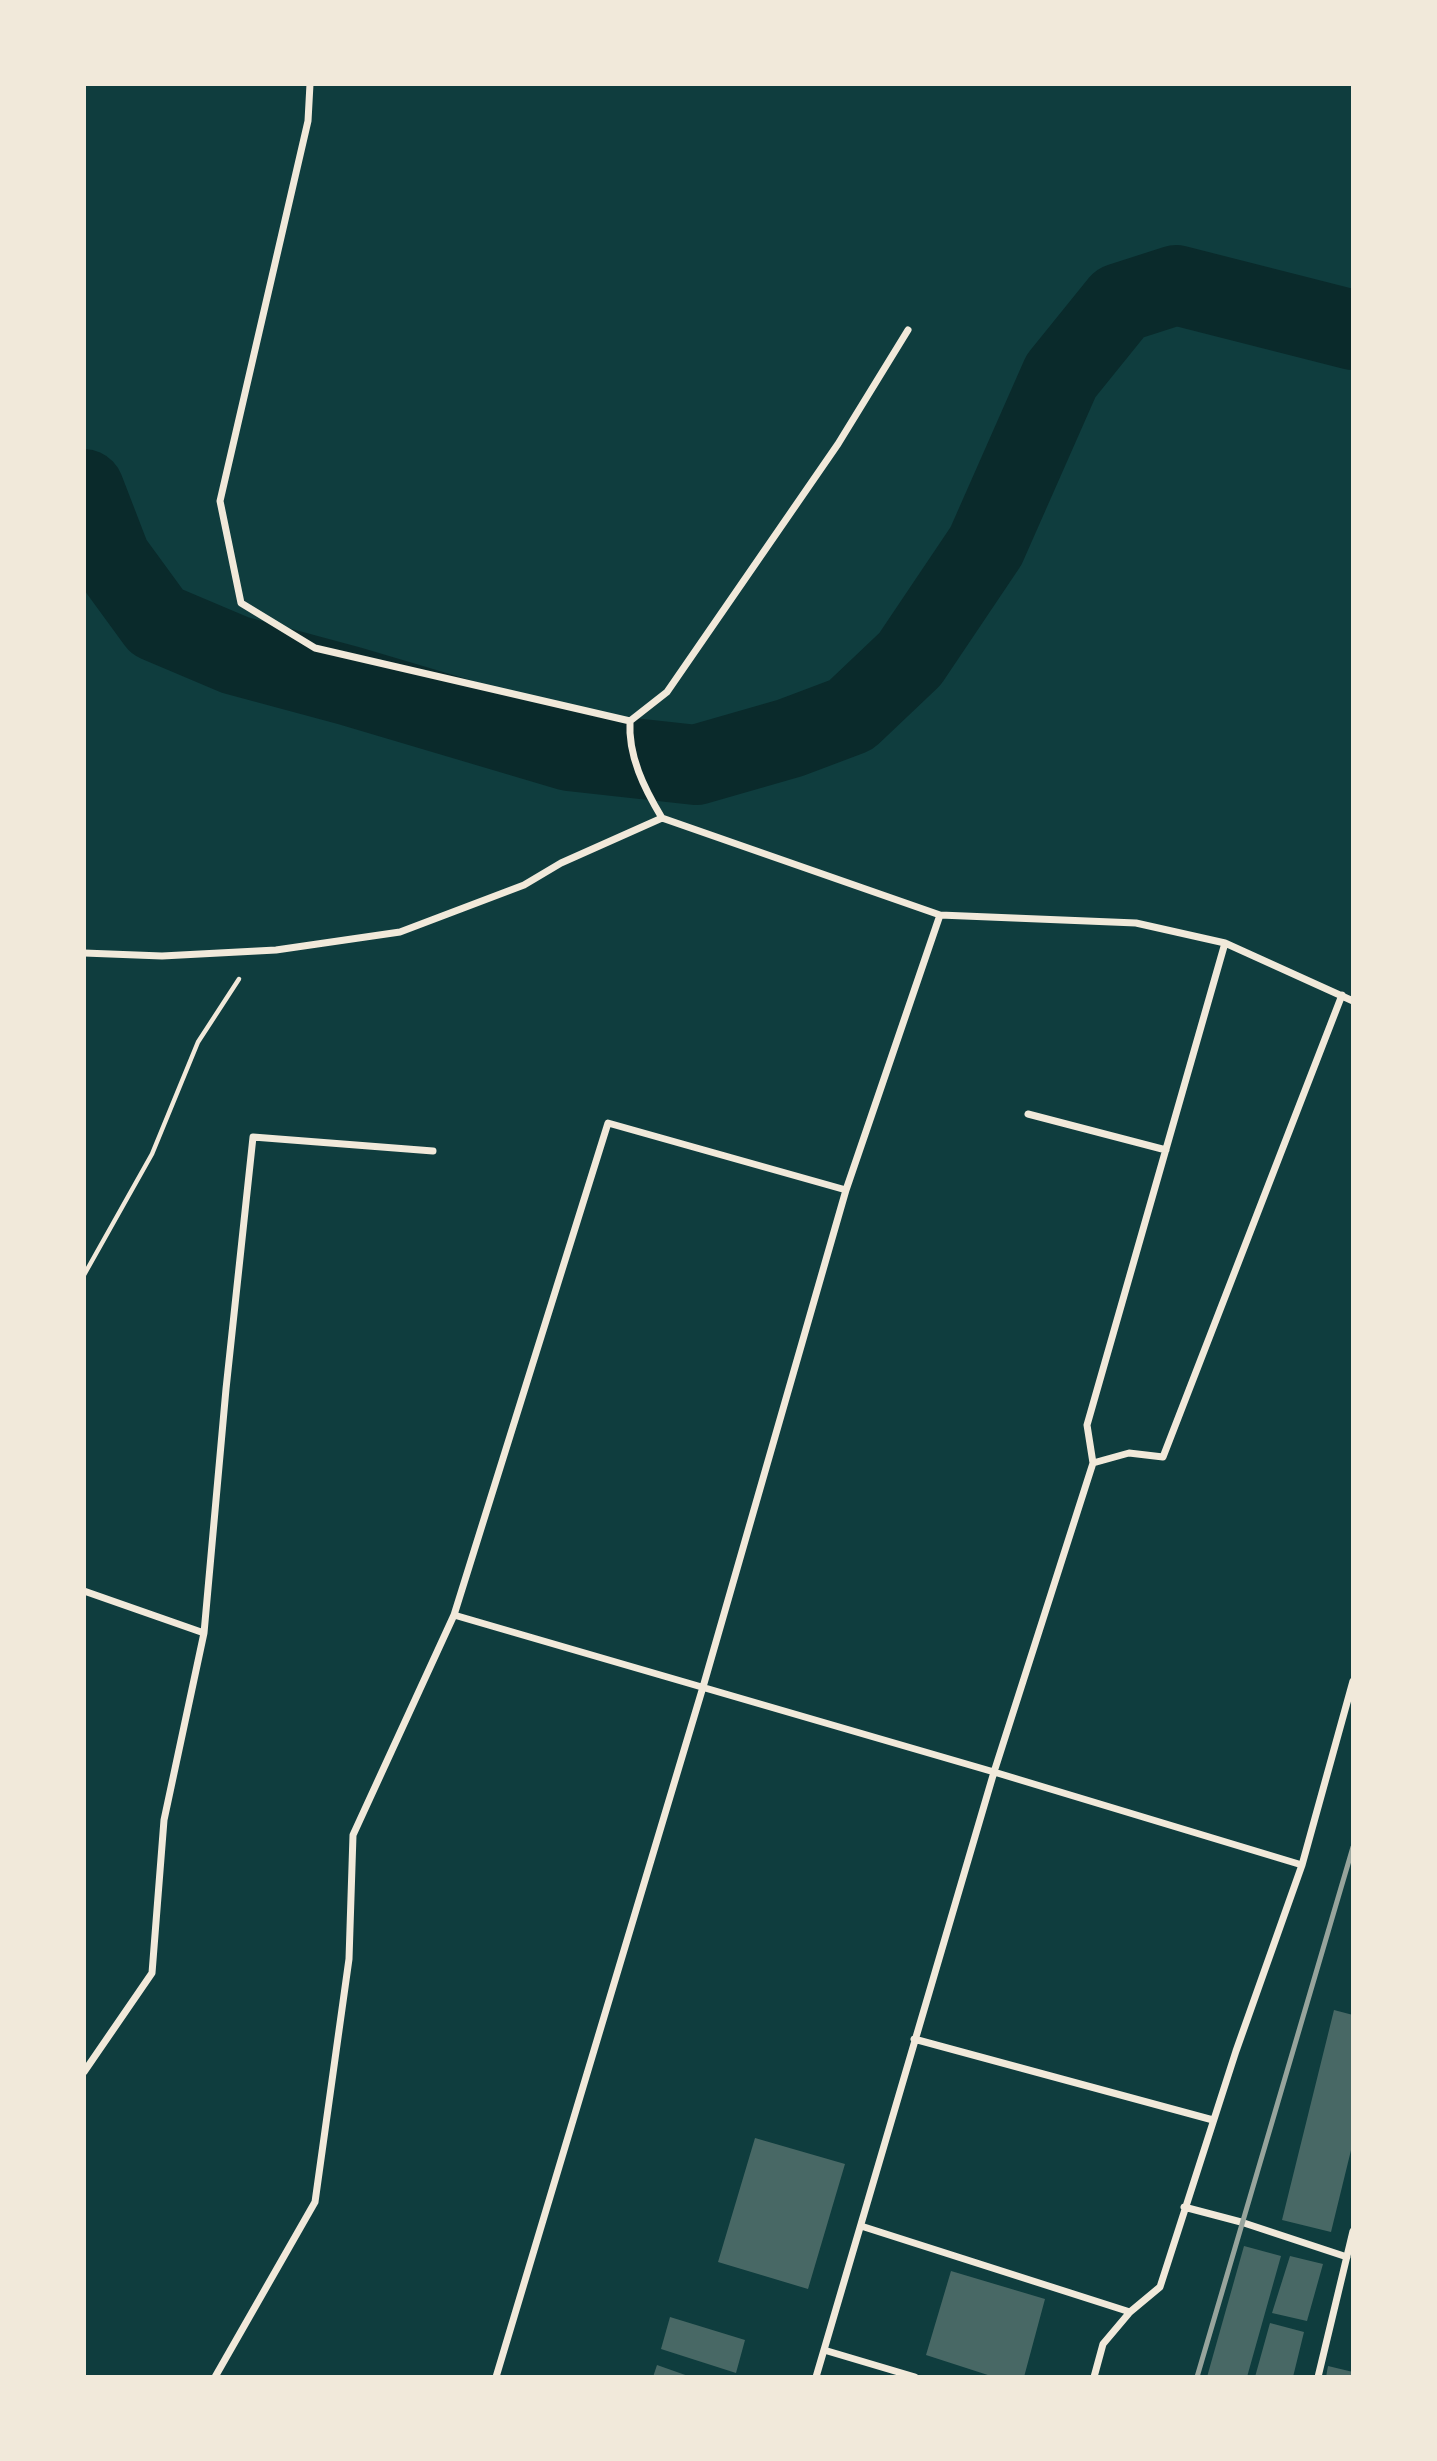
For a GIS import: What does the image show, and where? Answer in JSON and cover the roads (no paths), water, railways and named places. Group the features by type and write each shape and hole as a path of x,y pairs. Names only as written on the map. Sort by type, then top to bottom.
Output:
{"street":[{"path":"310,84 308,121 220,501 241,603 314,648 630,721"},
{"path":"908,330 838,443 667,692 630,721 629,742 646,793 662,818 940,915 1136,923 1225,943 1353,1001"},
{"path":"84,953 162,956 271,950 400,932 524,885 561,863 662,818"},
{"path":"496,2377 703,1687 846,1190 940,915"},
{"path":"816,2377 994,1772 1093,1463 1087,1425 1225,943"},
{"path":"1093,1463 1129,1453 1163,1457 1342,995"},
{"path":"1028,1114 1166,1150"},
{"path":"215,2377 315,2202 349,1959 353,1835 454,1615 608,1123 846,1190"},
{"path":"84,2072 152,1973 164,1821 204,1633 253,1137 433,1151"},
{"path":"84,1591 204,1633"},
{"path":"454,1615 994,1772 1302,1865"},
{"path":"1094,2377 1103,2344 1130,2312 1160,2287 1213,2120 1302,1865 1353,1681"},
{"path":"914,2039 1213,2120"},
{"path":"1184,2207 1347,2257"},
{"path":"861,2226 1130,2312"},
{"path":"1318,2377 1353,2231"},
{"path":"824,2350 915,2377"}],"waterway":[{"path":"84,489 111,559 157,622 235,655 569,751 696,765 790,738 851,715 910,659 986,546 1061,376 1120,303 1176,285 1353,330"}],"railway":[{"path":"1197,2377 1353,1847"}]}
